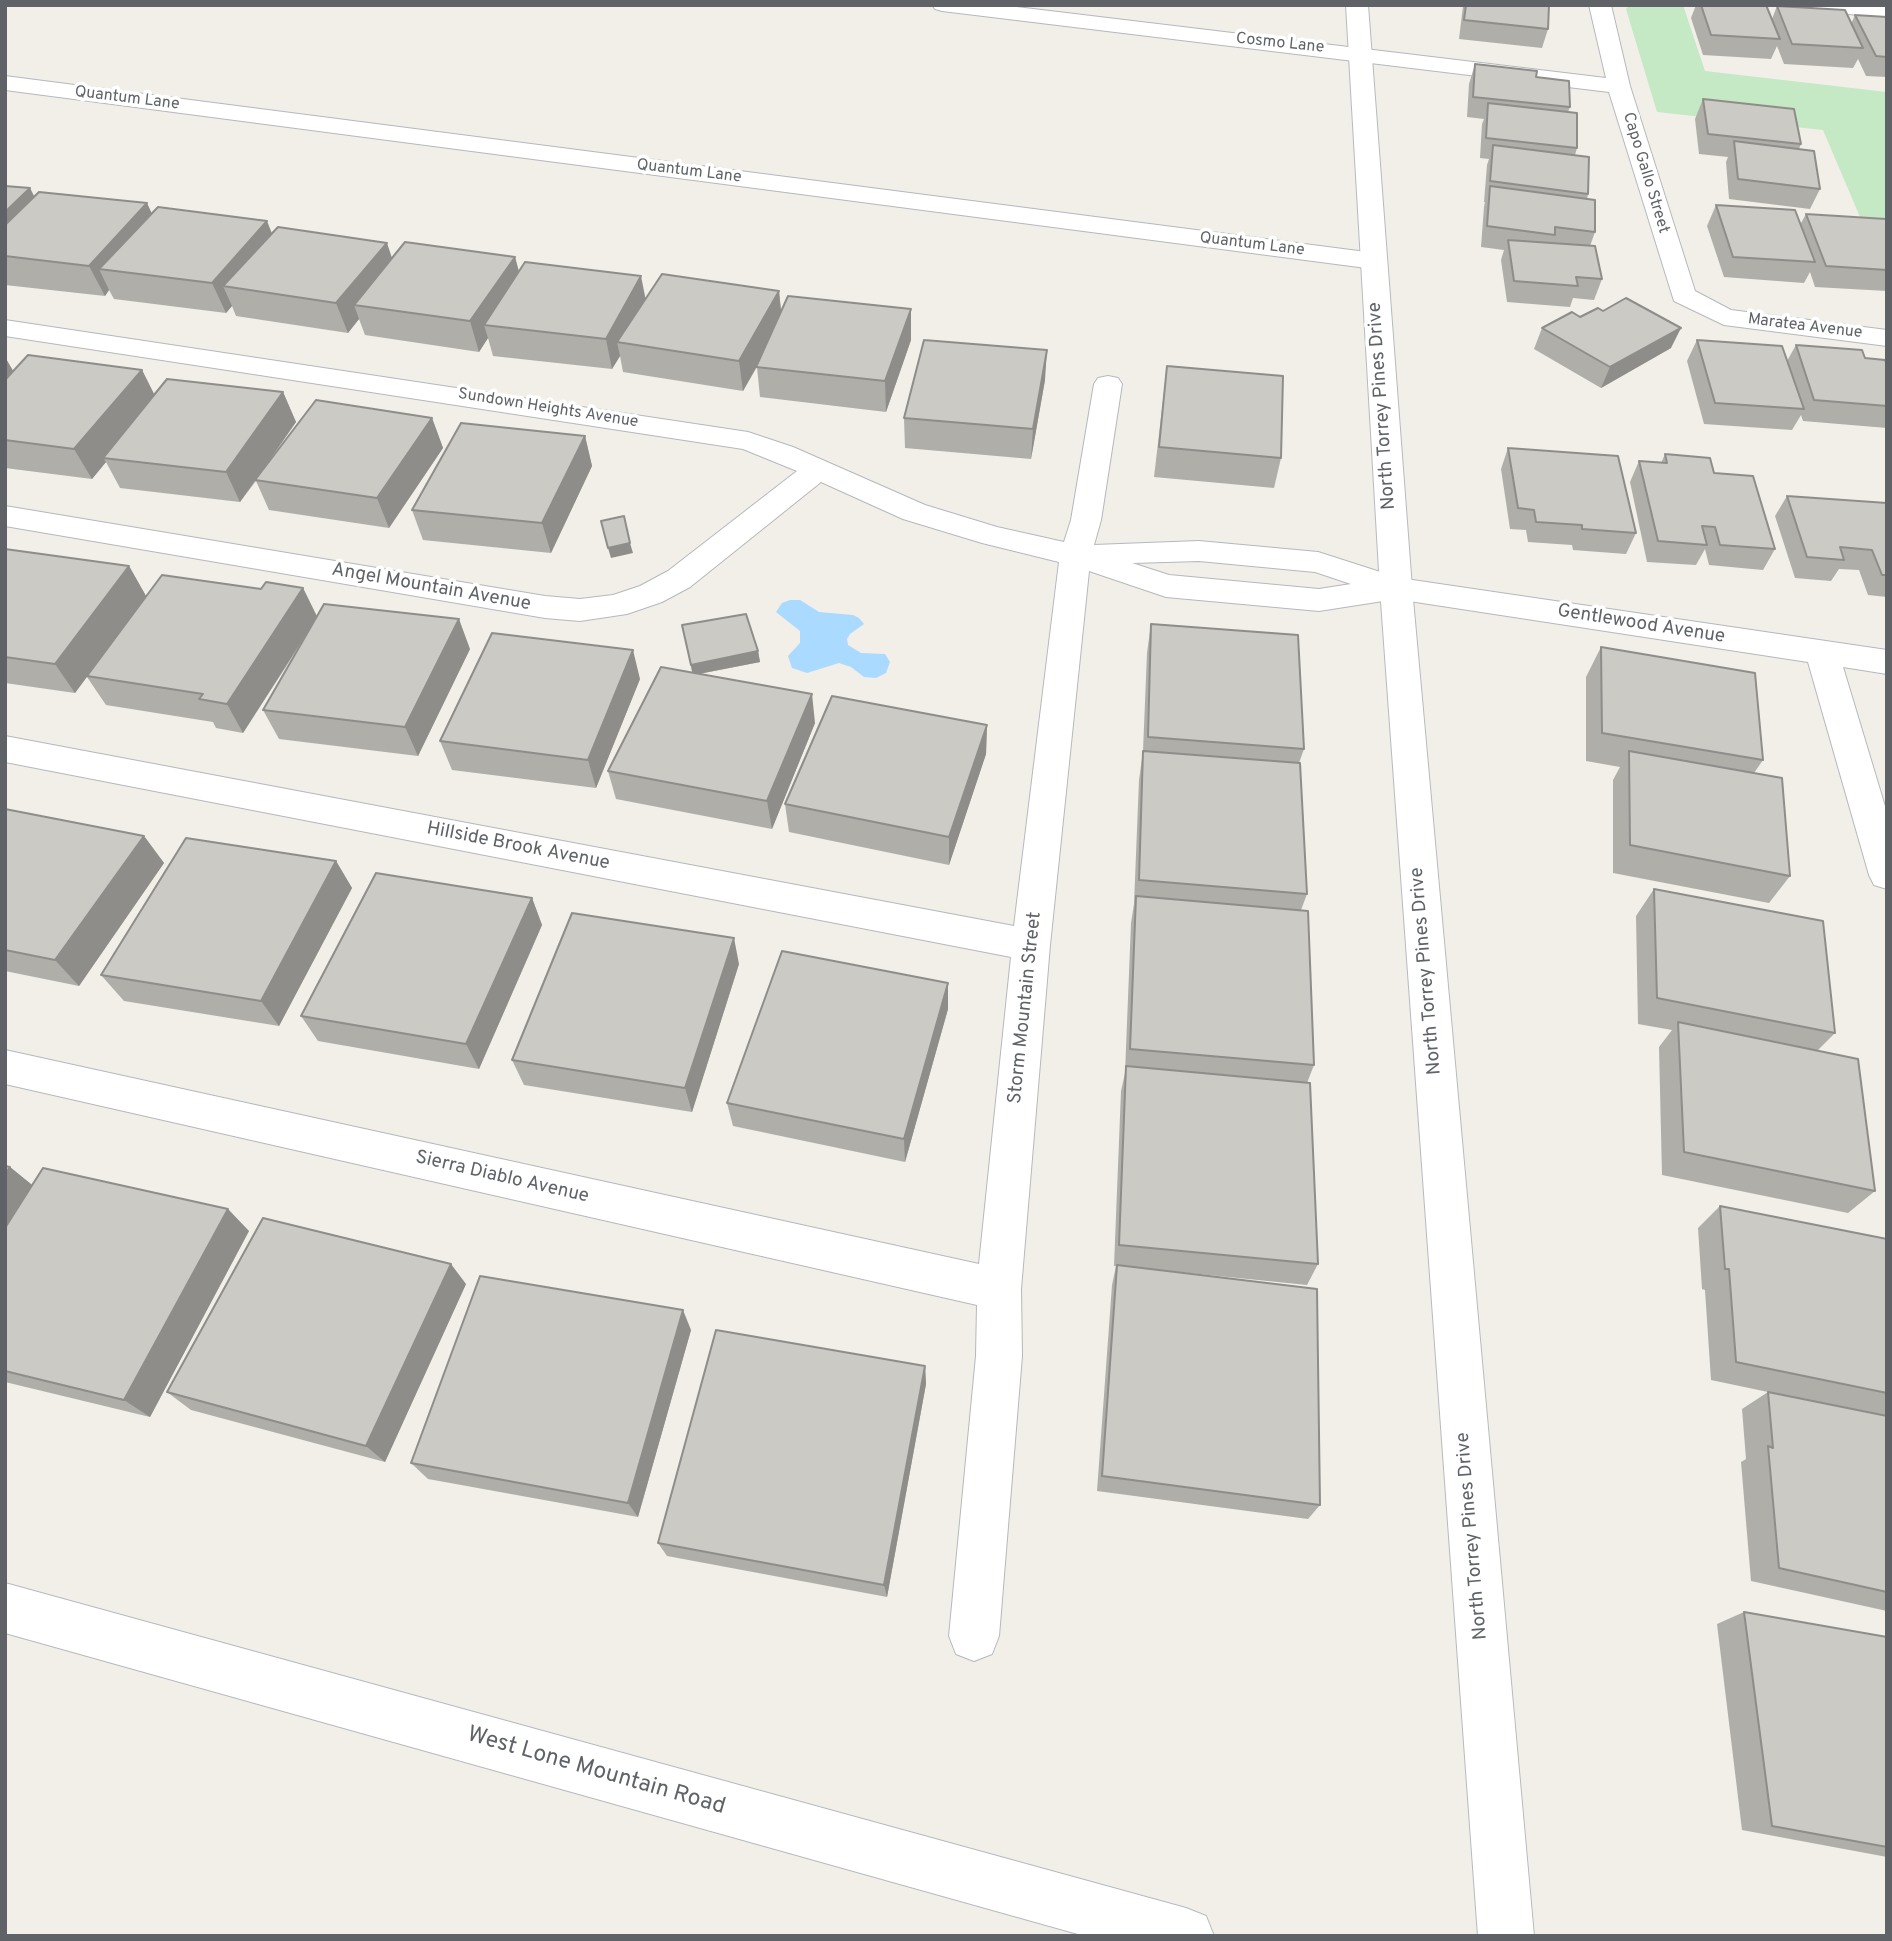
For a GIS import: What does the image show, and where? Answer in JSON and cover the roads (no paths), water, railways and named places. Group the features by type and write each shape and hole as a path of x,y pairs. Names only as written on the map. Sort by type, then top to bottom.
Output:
{"street":[{"name":"Cosmo Lane","path":"942,5 1028,10 1619,86"},
{"name":"North Torrey Pines Drive","path":"1357,5 1395,588 1506,1936"},
{"name":"Capo Gallo Street","path":"1600,5 1619,86 1683,295 1724,317"},
{"path":"1820,5 1887,12"},
{"name":"Quantum Lane","path":"5,83 1374,261"},
{"name":"Maratea Avenue","path":"1724,317 1887,338"},
{"name":"Sundown Heights Avenue","path":"5,328 748,441 783,453 914,512 993,536 1075,555 1166,586 1319,600 1395,588"},
{"name":"Storm Mountain Street","path":"974,1636 999,1356 999,1289 1031,945 1075,555 1086,520 1108,384"},
{"name":"Angel Mountain Avenue","path":"5,516 545,607 580,610 616,606 651,594 679,579 817,470"},
{"name":"Gentlewood Avenue","path":"1395,588 1887,662"},
{"path":"1822,653 1887,875"},
{"name":"Hillside Brook Avenue","path":"5,749 1031,945"},
{"name":"Sierra Diablo Avenue","path":"5,1067 999,1289"},
{"name":"West Lone Mountain Road","path":"5,1608 1186,1936"}],"water":[{"path":"800,600 819,612 859,618 864,624 850,634 848,645 861,653 885,654 890,662 886,673 876,678 864,677 851,667 839,663 807,673 792,668 788,656 800,643 800,631 776,612 782,603"}]}
